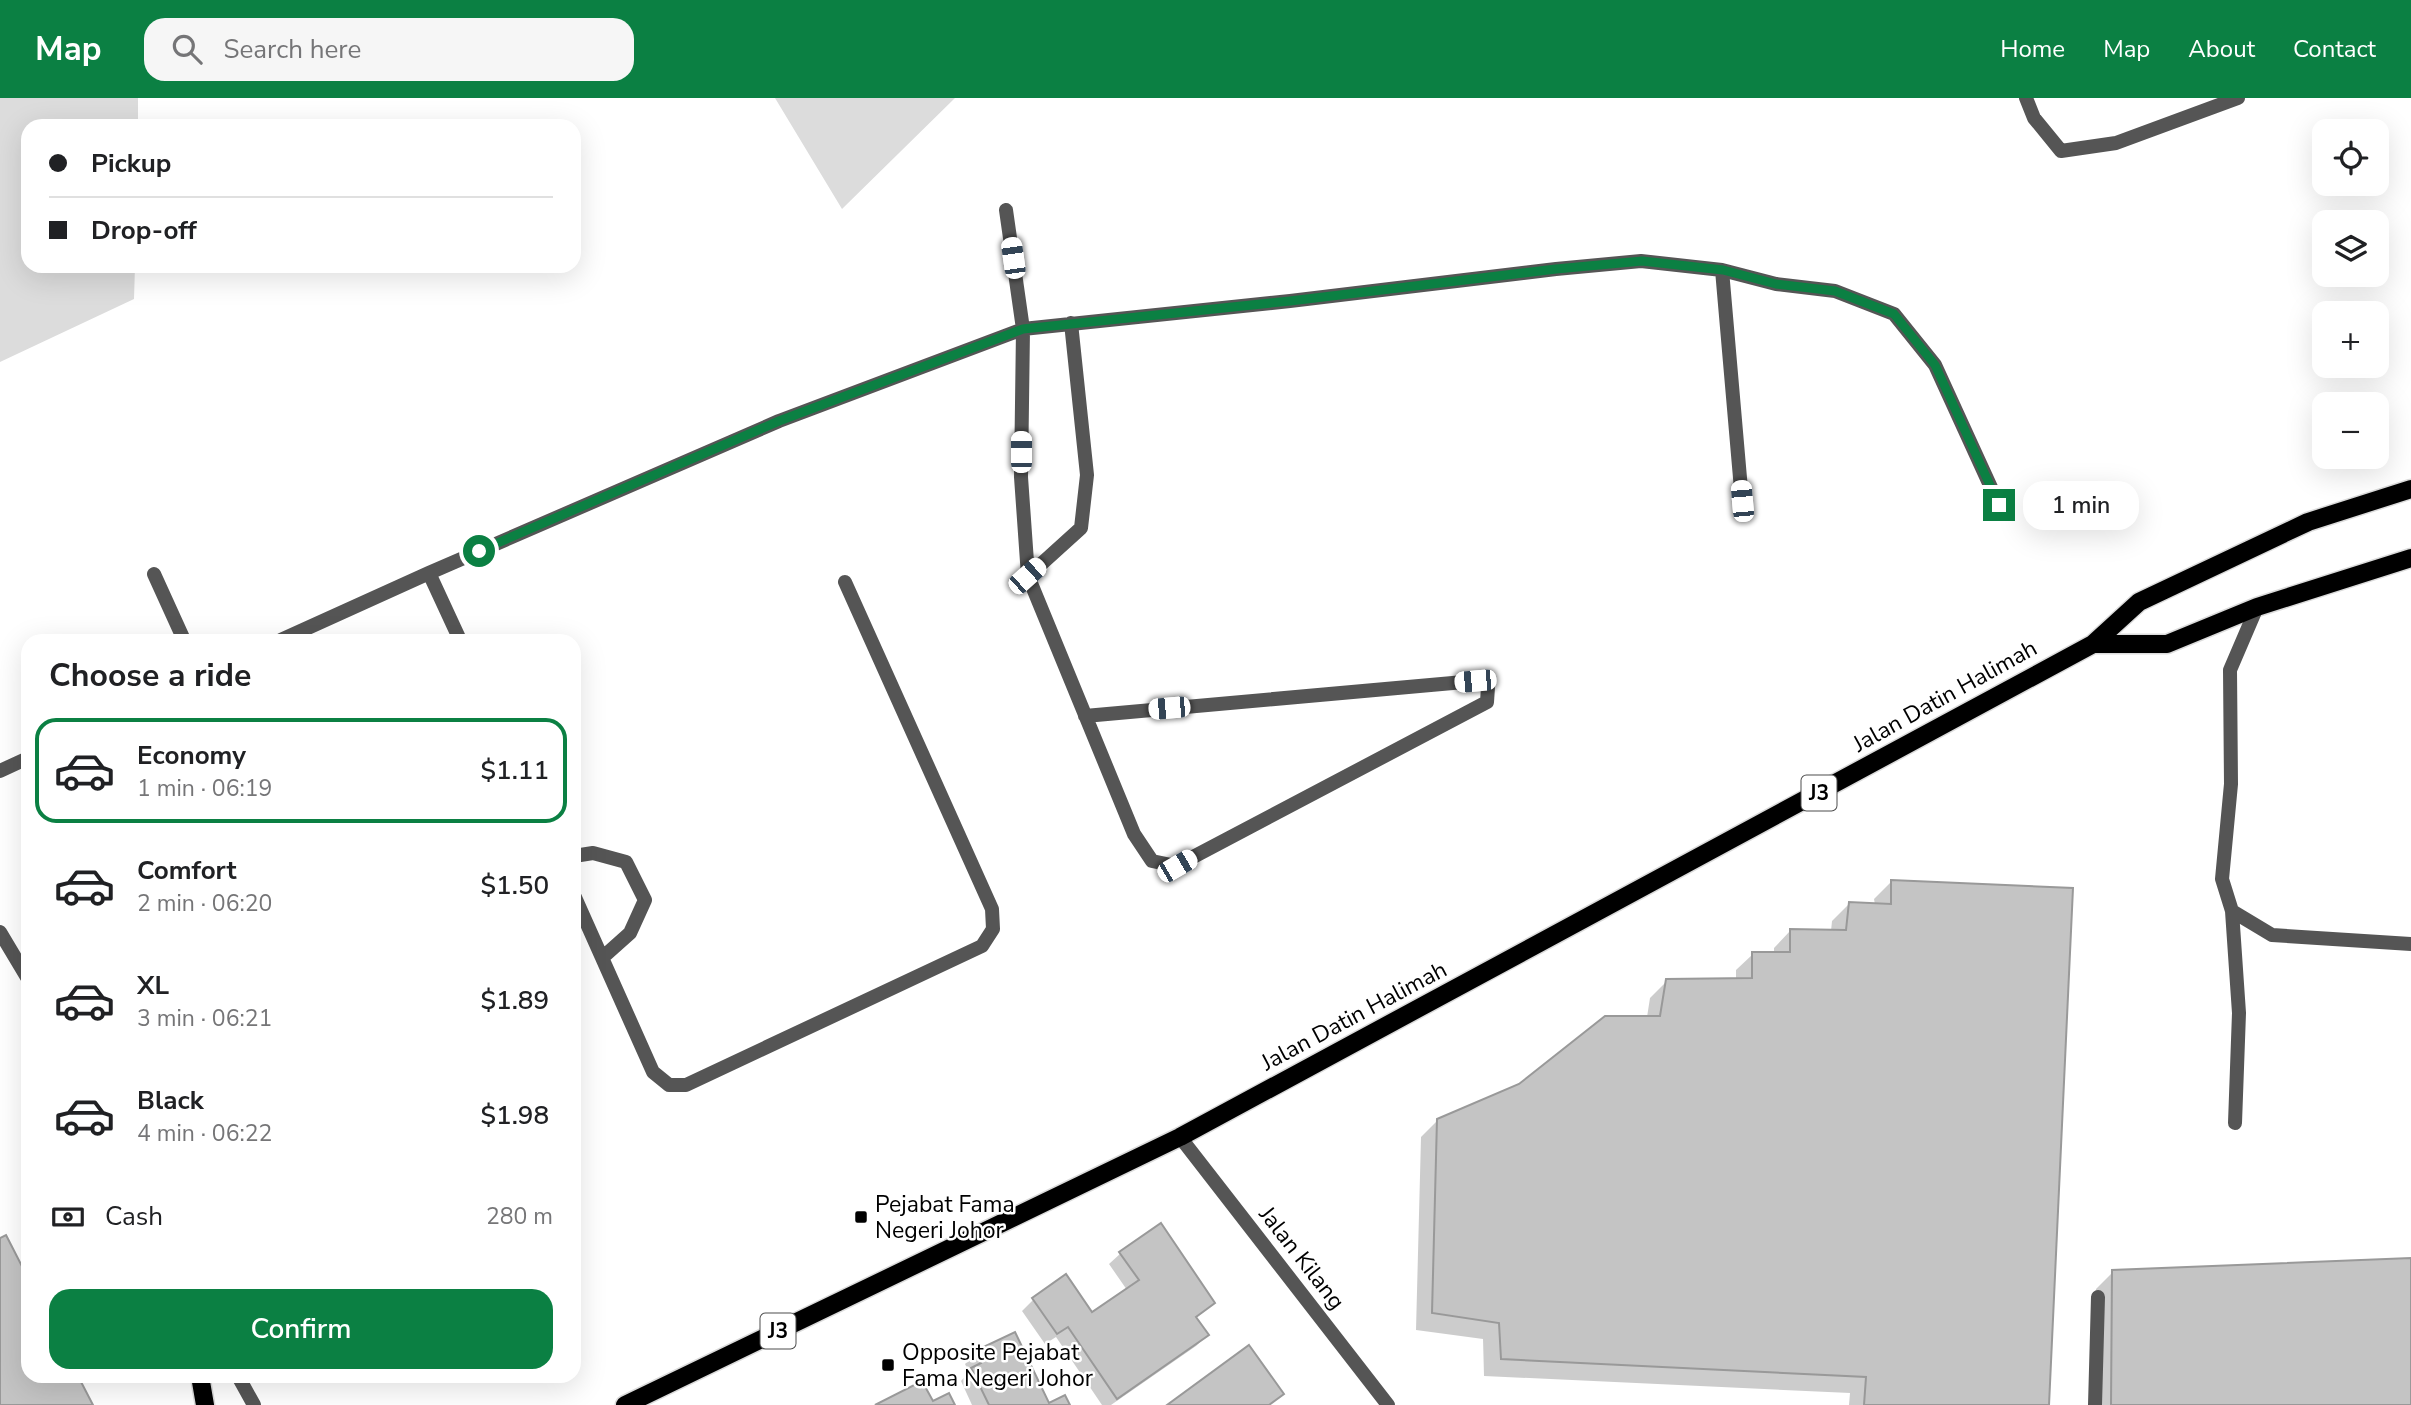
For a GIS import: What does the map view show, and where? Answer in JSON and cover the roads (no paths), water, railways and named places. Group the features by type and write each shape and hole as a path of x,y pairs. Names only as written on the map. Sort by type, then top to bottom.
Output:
{"main road":[{"name":"Jalan Datin Halimah","path":"625,1405 1180,1137 2093,643 2139,602 2308,522 2411,489"},
{"name":"Jalan Datin Halimah","path":"2093,643 2167,644 2257,607 2411,558"},
{"path":"201,1383 205,1405"}],"street":[{"path":"2026,98 2034,118 2061,151 2116,143 2238,98"},
{"path":"1006,210 1023,329 1021,477 1027,576 1085,716 1135,834 1152,861 1177,866 1487,702 1488,687 1475,681 1085,716"},
{"path":"294,634 779,421 1023,329 1642,261 1723,270 1776,284 1835,291 1894,314 1935,365 1999,505"},
{"path":"1723,270 1742,501"},
{"path":"1027,576 1081,528 1087,475 1071,323"},
{"path":"429,573 457,634"},
{"path":"154,574 181,634"},
{"path":"581,911 653,1072 669,1085 686,1085 982,946 993,929 992,909 845,582"},
{"path":"2235,1123 2239,1013 2232,911 2222,879 2231,784 2230,670 2257,607"},
{"path":"0,771 21,761"},
{"path":"581,855 593,853 626,862 645,900 629,933 601,958"},
{"path":"2232,911 2272,935 2411,944"},
{"path":"0,932 21,967"},
{"name":"Jalan Kilang","path":"1180,1137 1388,1405"},
{"path":"2095,1405 2098,1297"},
{"path":"242,1383 254,1405"}],"place":[{"name":"Pejabat Fama Negeri Johor","path":"861,1217"},
{"name":"Opposite Pejabat Fama Negeri Johor","path":"888,1365"}]}
